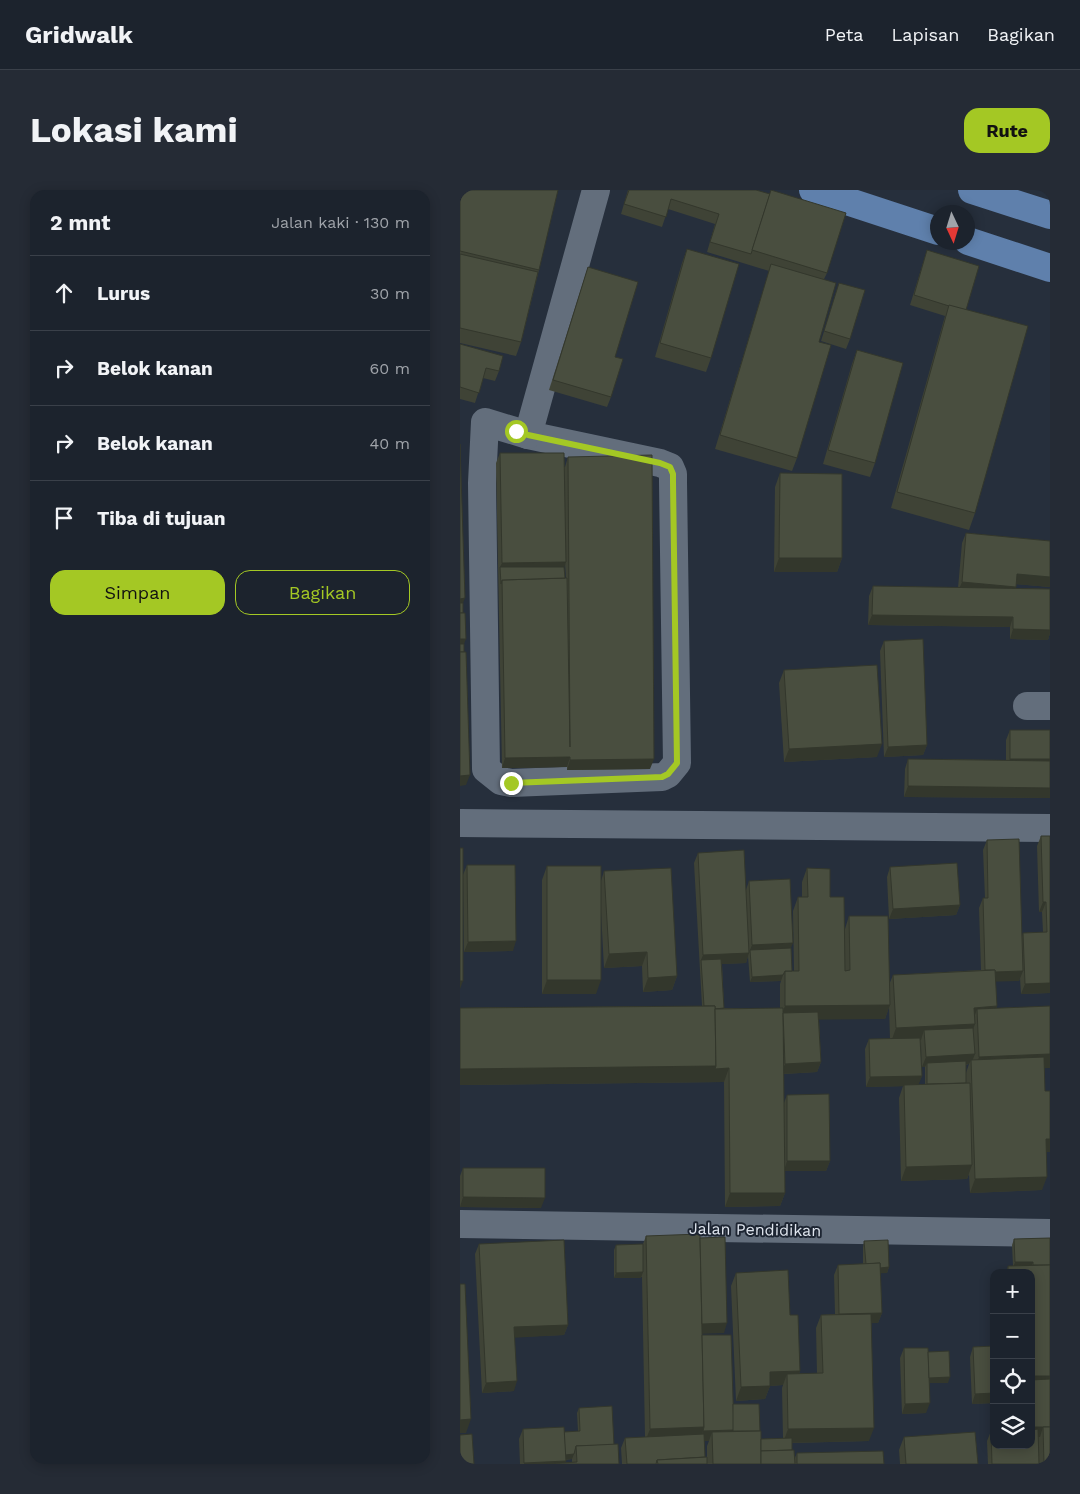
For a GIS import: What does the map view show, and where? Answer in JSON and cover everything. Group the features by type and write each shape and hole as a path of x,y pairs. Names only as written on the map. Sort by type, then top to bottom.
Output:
{"highway":[{"path":"813,190 930,228"},
{"path":"972,190 1050,216"},
{"path":"975,243 1050,268"}],"street":[{"path":"528,435 596,190"},
{"path":"486,422 528,435 660,463 670,467 673,474 677,763 668,774 662,777 511,783 501,781 486,769 482,482 486,422"},
{"path":"460,824 1050,828"},
{"name":"Jalan Pendidikan","path":"460,1224 1050,1234"}],"building":[{"path":"460,190 558,190 539,270 460,251"},
{"path":"629,190 756,190 770,194 751,254 710,242 719,214 671,199 666,217 624,204"},
{"path":"771,190 846,213 827,273 752,250"},
{"path":"687,249 739,264 711,358 660,343"},
{"path":"927,250 979,266 966,310 914,295"},
{"path":"460,254 538,272 521,342 460,328"},
{"path":"771,264 836,283 819,342 831,345 797,458 720,435"},
{"path":"588,267 638,282 615,357 623,359 611,397 553,380"},
{"path":"839,283 865,290 850,339 824,331"},
{"path":"949,305 1028,326 975,513 897,492"},
{"path":"460,344 503,356 499,371 486,368 479,393 460,387"},
{"path":"857,350 903,363 875,463 828,450"},
{"path":"460,444 465,598 460,599"},
{"path":"500,453 564,453 566,562 502,563"},
{"path":"652,455 654,759 570,760 570,757 505,758 502,580 567,578 570,747 568,457"},
{"path":"780,473 842,474 842,558 779,558"},
{"path":"966,533 1050,541 1050,577 1017,574 1016,587 962,582"},
{"path":"500,567 564,567 565,578 502,580 501,584"},
{"path":"873,586 1050,589 1050,630 1013,629 1013,617 872,615"},
{"path":"460,603 463,603 463,613 460,613"},
{"path":"460,613 465,613 466,639 460,639"},
{"path":"923,639 927,745 888,747 884,641"},
{"path":"460,644 464,644 464,652 460,652"},
{"path":"460,652 466,652 470,775 460,776"},
{"path":"877,665 882,744 789,749 784,670"},
{"path":"1010,730 1050,730 1050,759 1010,759"},
{"path":"908,759 1050,761 1050,788 908,786"},
{"path":"1041,836 1050,836 1050,983 1025,984 1023,933 1047,932 1046,902 1043,902"},
{"path":"1019,839 1023,971 995,972 995,970 985,970 983,898 988,898 987,840"},
{"path":"460,848 463,848 463,981 460,981"},
{"path":"744,850 749,953 703,955 698,853"},
{"path":"957,863 960,905 893,909 890,867"},
{"path":"467,865 515,865 516,941 468,942"},
{"path":"547,866 601,866 601,980 547,980"},
{"path":"671,868 677,976 648,978 647,952 609,954 604,871"},
{"path":"807,868 830,869 830,897 844,897 845,971 850,970 849,916 888,916 890,1005 785,1006 785,971 799,971 798,897 808,897"},
{"path":"790,879 793,943 752,945 749,881"},
{"path":"791,948 792,971 785,971 783,975 752,977 750,950"},
{"path":"721,959 724,1008 715,1009 715,1006 704,1006 701,960"},
{"path":"995,970 997,1006 974,1008 975,1024 896,1028 893,975"},
{"path":"715,1006 716,1066 460,1069 460,1008"},
{"path":"1050,1006 1050,1054 979,1057 977,1009"},
{"path":"783,1008 785,1193 730,1193 729,1068 715,1069 715,1009"},
{"path":"818,1012 821,1062 785,1064 783,1013"},
{"path":"973,1028 975,1054 926,1057 924,1030"},
{"path":"920,1038 922,1076 870,1077 869,1039"},
{"path":"1044,1057 1045,1091 1050,1091 1050,1139 1046,1139 1047,1177 975,1179 971,1060"},
{"path":"966,1061 966,1083 927,1084 927,1063"},
{"path":"970,1083 972,1165 906,1167 904,1085"},
{"path":"829,1094 830,1161 787,1161 787,1095"},
{"path":"463,1168 545,1168 545,1198 463,1197"},
{"path":"700,1234 704,1427 650,1429 646,1236"},
{"path":"725,1237 727,1323 702,1324 700,1238"},
{"path":"1050,1238 1050,1265 1033,1265 1033,1262 1015,1262 1014,1239"},
{"path":"564,1240 568,1325 514,1327 517,1381 486,1383 479,1244"},
{"path":"888,1240 889,1267 880,1268 880,1263 866,1264 864,1241"},
{"path":"643,1244 643,1272 616,1273 616,1245"},
{"path":"880,1263 882,1313 839,1314 838,1265"},
{"path":"1050,1265 1050,1376 1035,1376 1035,1269 1008,1269 1008,1266"},
{"path":"788,1270 790,1315 798,1315 800,1371 770,1372 770,1386 741,1387 736,1273"},
{"path":"460,1284 465,1284 471,1419 460,1420"},
{"path":"871,1314 874,1428 788,1429 787,1374 823,1373 821,1315"},
{"path":"702,1335 731,1335 734,1430 703,1431"},
{"path":"990,1346 990,1393 975,1394 973,1347"},
{"path":"904,1348 928,1348 930,1403 905,1404"},
{"path":"949,1351 950,1377 929,1378 928,1352"},
{"path":"1050,1379 1050,1427 1035,1427 1035,1380"},
{"path":"733,1404 759,1404 760,1431 733,1431"},
{"path":"612,1406 614,1445 576,1446 574,1454 565,1455 564,1432 580,1431 579,1408"},
{"path":"564,1427 566,1461 524,1463 523,1429"},
{"path":"1043,1427 1050,1427 1050,1464 1044,1464"},
{"path":"1035,1429 1038,1429 1039,1464 992,1464 992,1449 1035,1449"},
{"path":"761,1431 761,1464 713,1464 712,1432"},
{"path":"975,1432 978,1464 906,1464 904,1437"},
{"path":"472,1434 474,1464 460,1464 460,1435"},
{"path":"704,1434 705,1457 657,1460 656,1464 627,1464 625,1438"},
{"path":"792,1438 792,1450 761,1451 761,1439"},
{"path":"618,1444 619,1464 546,1464 577,1462 576,1446"},
{"path":"794,1450 795,1464 761,1464 761,1451"},
{"path":"883,1451 884,1464 797,1464 797,1453"},
{"path":"707,1457 707,1464 658,1464 657,1460"}],"route":[{"path":"511,783 662,777 668,774 677,763 673,474 670,467 660,463 516,431"}]}
